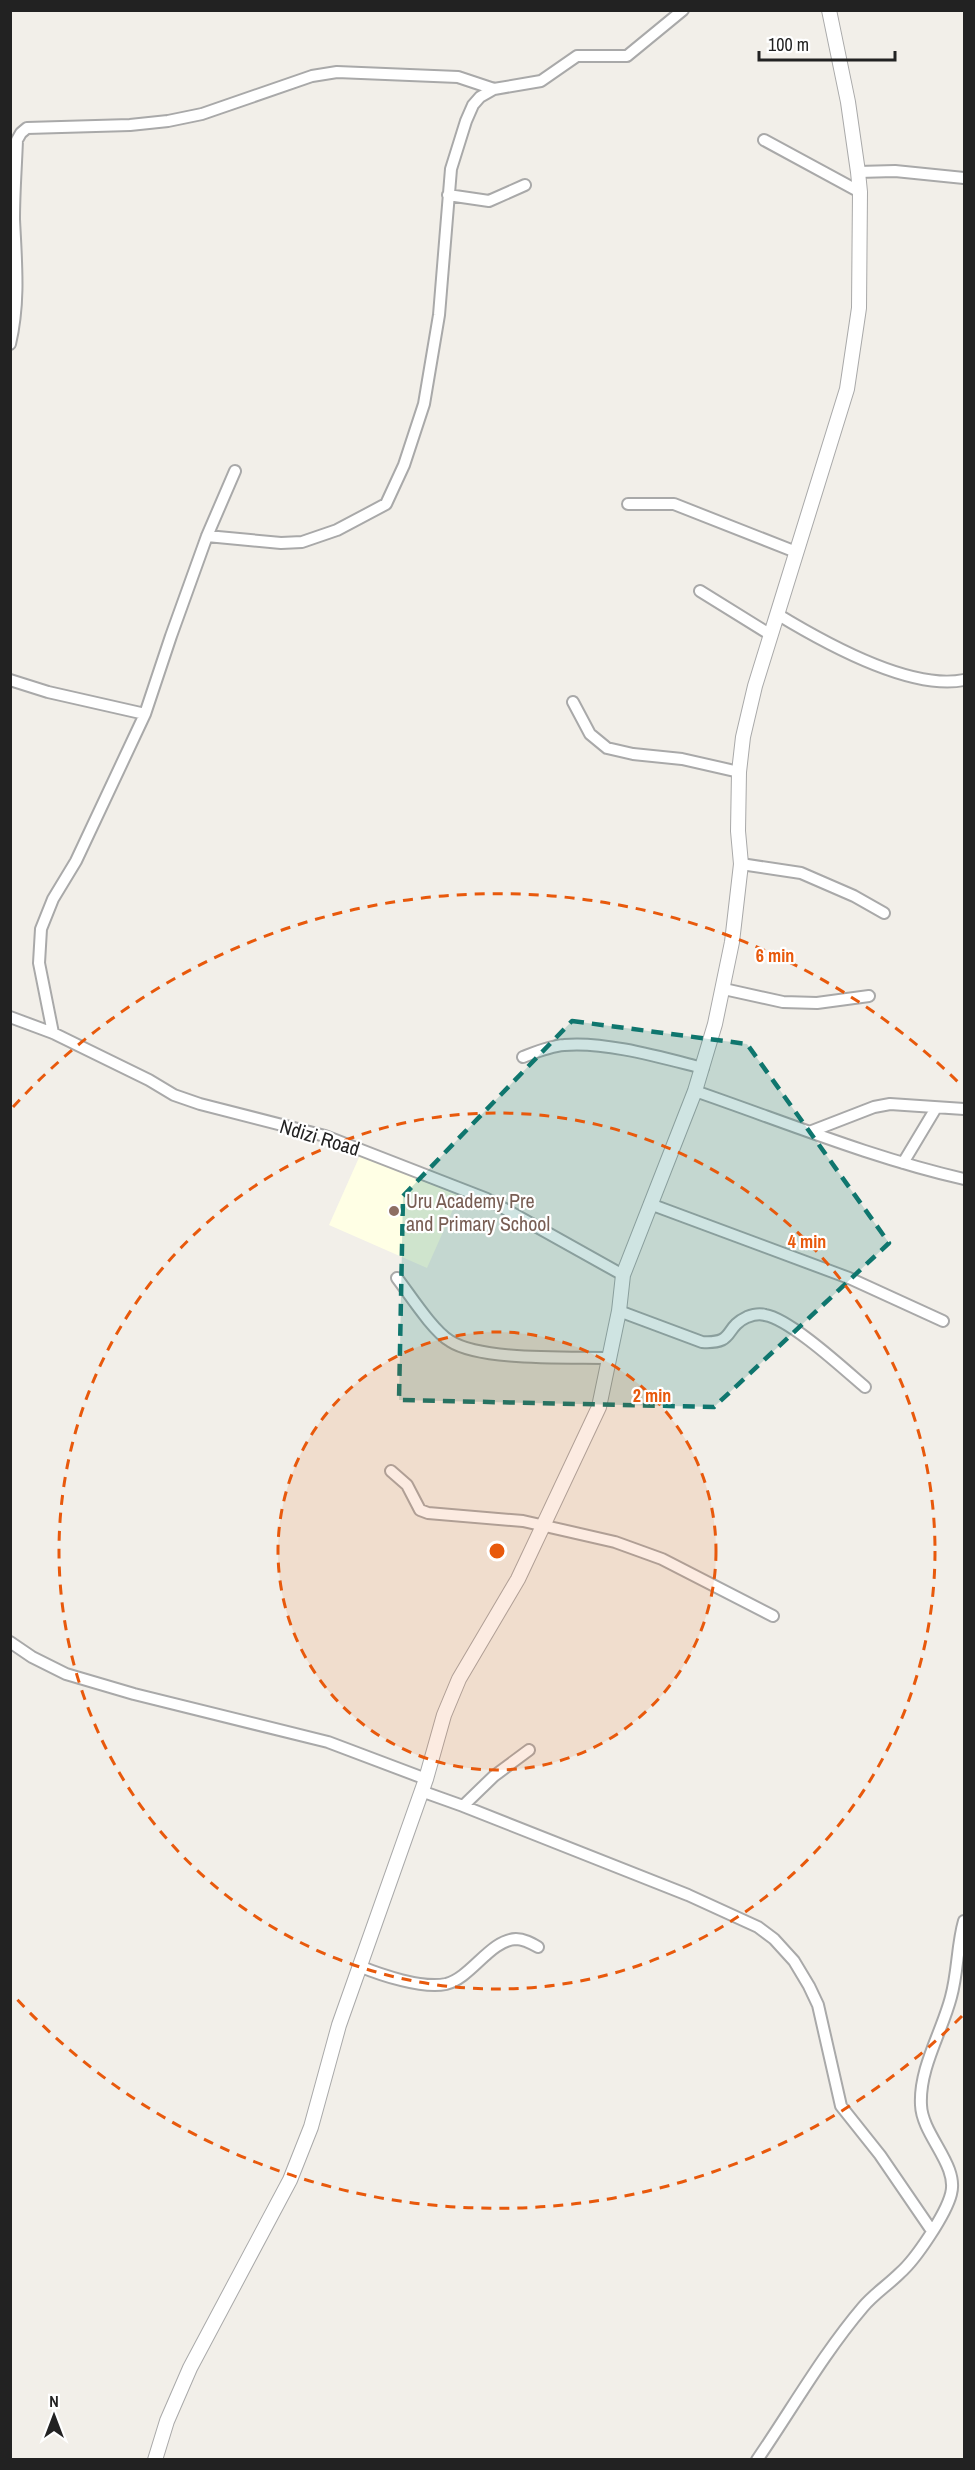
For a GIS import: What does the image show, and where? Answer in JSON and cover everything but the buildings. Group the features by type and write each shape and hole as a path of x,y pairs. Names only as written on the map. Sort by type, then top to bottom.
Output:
{"street":[{"path":"207,536 272,542 302,542 337,530 386,504 404,465 424,404 438,315 451,169 466,120 480,97 494,89 541,81 577,56 627,56 683,10"},
{"path":"154,2460 167,2421 190,2368 290,2180 311,2127 339,2025 424,1785 444,1715 459,1679 518,1579 599,1407 619,1311 623,1275 703,1068 724,989 741,864 738,831 739,772 743,737 755,686 847,389 859,308 860,192 858,171 848,102 829,10"},
{"path":"10,344 16,319 17,293 14,217 17,141 27,128 130,125 168,120 201,114 312,76 337,72 458,77 494,89"},
{"path":"764,140 860,192"},
{"path":"858,171 895,171 964,178"},
{"path":"448,195 489,201 525,185"},
{"path":"53,1033 39,963 41,929 53,899 76,861 145,714 207,536 235,471"},
{"path":"628,504 674,504 796,552"},
{"path":"700,591 771,635"},
{"path":"777,615 847,653 883,667 915,677 950,681 964,680"},
{"path":"10,680 48,692 145,714"},
{"path":"573,702 590,734 607,748 633,754 682,759 739,772"},
{"path":"741,864 801,873 854,896 884,913"},
{"path":"724,989 783,1002 817,1003 869,996"},
{"name":"Ndizi Road","path":"10,1017 53,1033 149,1080 174,1095 200,1104 325,1136 487,1199 623,1275"},
{"path":"523,1057 549,1047 575,1045 621,1050 703,1068"},
{"path":"695,1091 863,1151 964,1179"},
{"path":"812,1131 828,1123 890,1104 964,1109"},
{"path":"903,1163 936,1108"},
{"path":"650,1204 849,1278 943,1321"},
{"path":"397,1278 438,1331 449,1341 462,1347 503,1354 608,1358"},
{"path":"619,1311 702,1342 716,1343 727,1337 745,1318 763,1314 786,1325 865,1387"},
{"path":"391,1471 407,1485 420,1510 428,1513 543,1524 615,1542 662,1559 773,1616"},
{"path":"10,1642 32,1657 66,1674 134,1694 328,1742 424,1785 463,1806 688,1895 758,1927 774,1939 794,1961 810,1986 818,2005 842,2106 880,2155 932,2231"},
{"path":"463,1806 494,1776 530,1750"},
{"path":"757,2460 864,2305 902,2272 944,2212 953,2188 947,2166 922,2117 922,2084 951,1999 964,1921"},
{"path":"359,1966 393,1977 426,1984 444,1984 467,1972 485,1956 511,1940 518,1939 537,1947"}],"highlighted area":[{"path":"572,1021 747,1044 889,1243 714,1407 399,1400 403,1196"}],"shaded area":[{"name":"Uru Academy Pre and Primary School","path":"361,1153 459,1196 427,1268 329,1225"}],"place":[{"name":"Uru Academy Pre and Primary School","path":"394,1211"}]}
